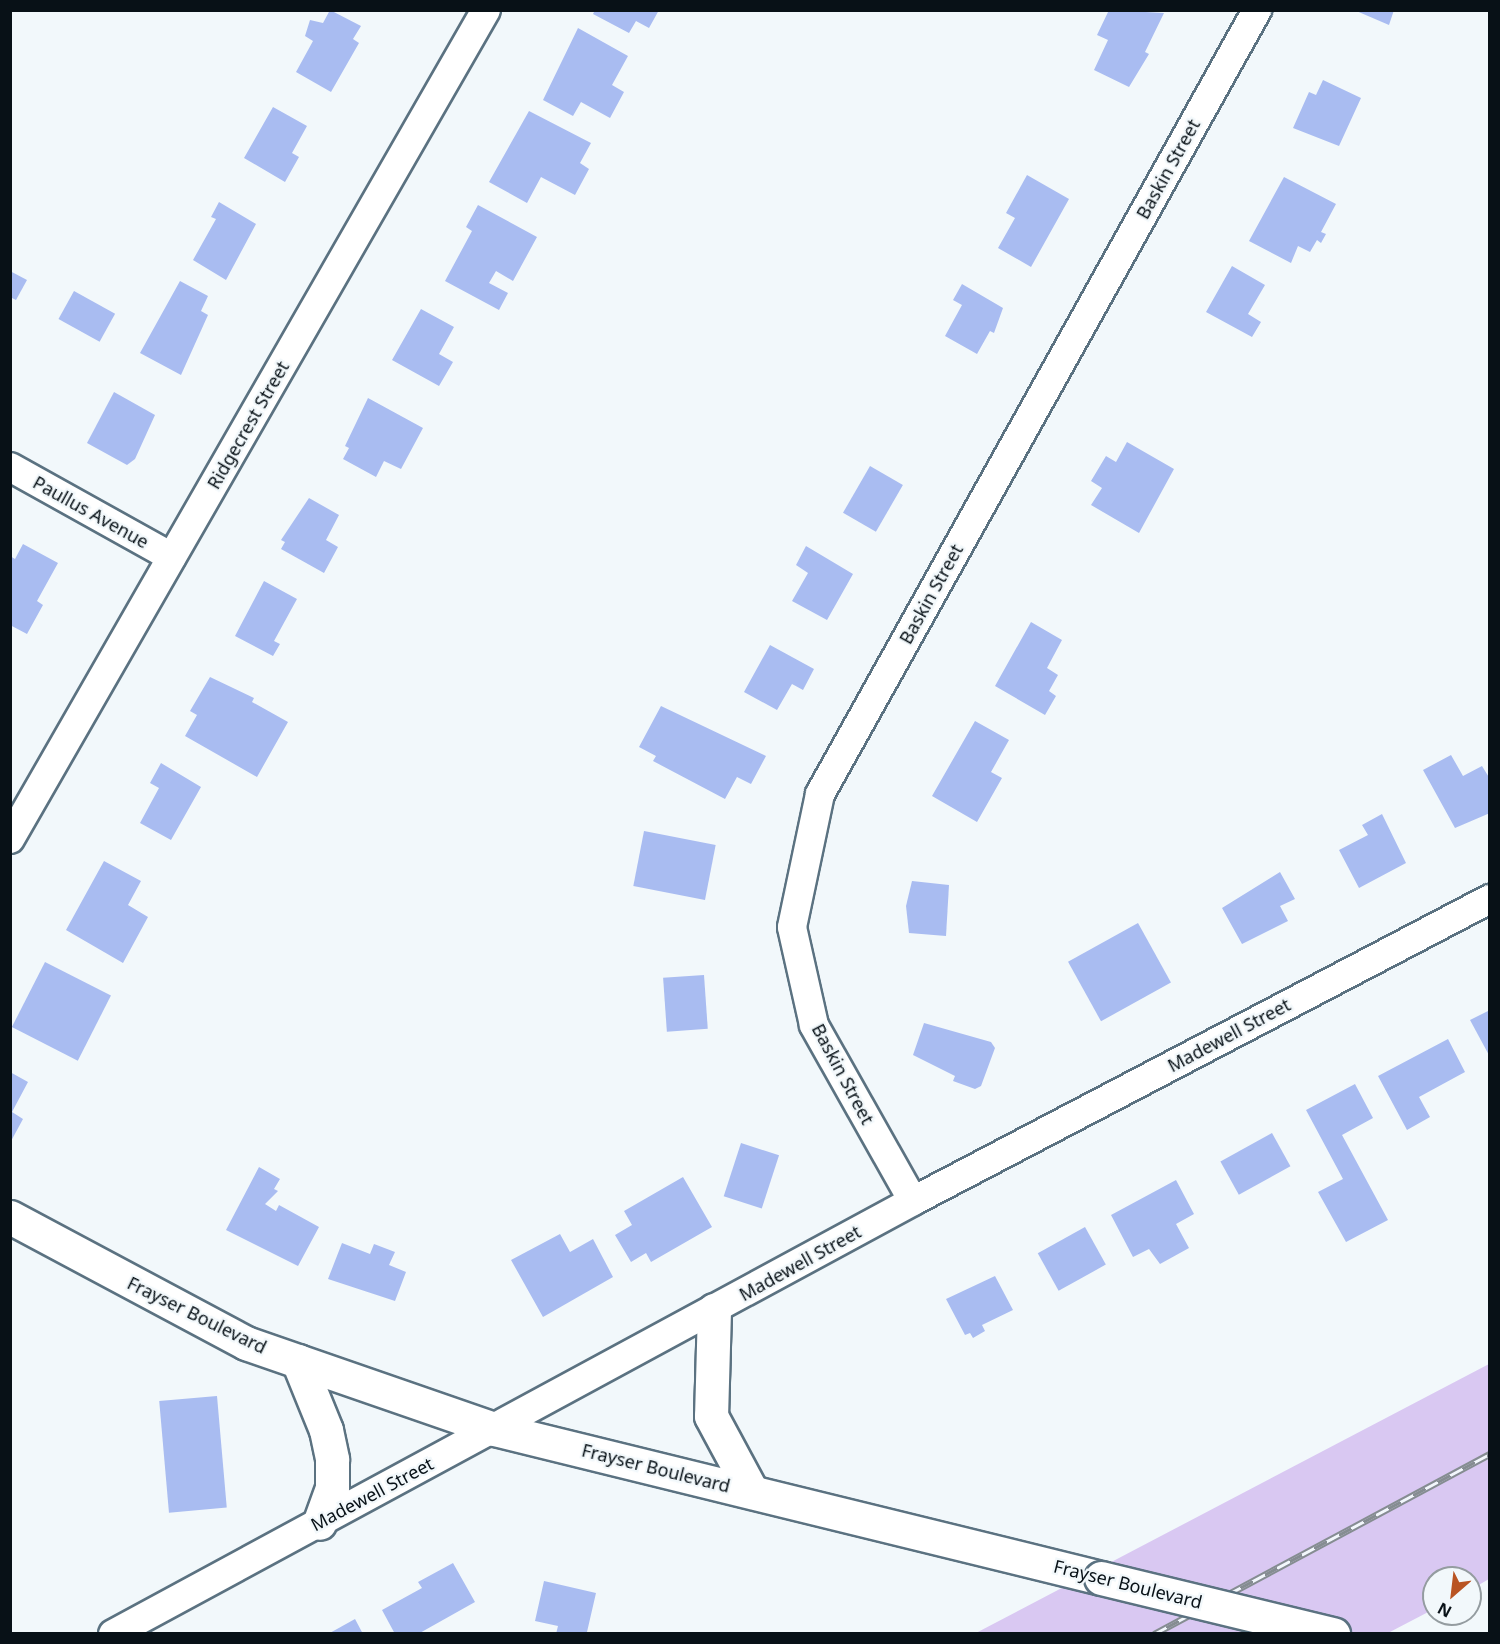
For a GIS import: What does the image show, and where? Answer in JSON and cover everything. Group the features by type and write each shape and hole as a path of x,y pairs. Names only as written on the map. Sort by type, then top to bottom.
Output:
{"main road":[{"name":"Frayser Boulevard","path":"10,1217 246,1343 494,1429 1333,1634"},
{"path":"714,1310 711,1416 752,1492"},
{"path":"298,1361 326,1430 332,1459 332,1488 319,1523"}],"street":[{"name":"Ridgecrest Street","path":"10,839 486,10"},
{"name":"Baskin Street","path":"913,1201 814,1025 792,927 820,794 1257,10"},
{"name":"Paullus Avenue","path":"10,467 172,557"},
{"name":"Madewell Street","path":"113,1634 913,1201 1490,899"}],"shaded area":[{"path":"1489,1364 1489,1579 1482,1583 1482,1566 1422,1566 1422,1615 1388,1633 974,1634"}],"building":[{"path":"330,10 361,26 353,39 359,43 331,92 296,72 313,41 305,36 310,20 323,23"},
{"path":"595,10 659,10 649,28 636,21 629,33 593,14"},
{"path":"1109,10 1164,13 1145,52 1149,54 1129,87 1094,70 1108,40 1097,35"},
{"path":"1354,10 1394,10 1389,25"},
{"path":"578,28 628,56 612,85 624,92 610,118 581,102 573,116 543,100"},
{"path":"1323,80 1361,98 1339,146 1293,128 1309,92 1316,95"},
{"path":"273,107 307,126 292,153 299,157 285,182 244,158"},
{"path":"529,111 591,143 580,163 589,169 575,195 541,177 527,203 489,182"},
{"path":"1027,175 1069,199 1031,267 998,248 1015,218 1006,213"},
{"path":"1284,177 1336,204 1321,232 1326,234 1321,243 1317,240 1310,252 1298,246 1291,263 1249,241"},
{"path":"219,202 256,224 226,280 193,260 216,219 211,217"},
{"path":"478,205 537,237 513,281 496,271 489,283 508,293 499,310 445,281 472,231 466,227"},
{"path":"1232,266 1265,285 1248,314 1261,322 1252,337 1206,312"},
{"path":"10,271 27,280 16,300 10,297"},
{"path":"180,281 208,296 201,311 208,315 181,375 140,353"},
{"path":"962,284 1003,308 994,333 990,331 977,354 945,336 962,305 953,300"},
{"path":"74,291 115,314 100,342 58,319"},
{"path":"421,309 454,327 439,354 453,362 439,386 392,360"},
{"path":"114,392 155,415 135,459 127,465 87,443"},
{"path":"368,398 423,428 401,469 384,461 376,477 343,459 349,448 345,446"},
{"path":"1127,442 1174,469 1139,533 1091,505 1102,488 1091,481 1106,456 1116,462"},
{"path":"870,466 903,485 876,532 843,513"},
{"path":"309,498 339,515 326,540 338,547 324,573 281,549 285,542 281,540"},
{"path":"23,544 58,563 37,601 43,605 27,634 10,625 10,556 15,559"},
{"path":"806,546 853,574 827,620 792,601 808,573 796,565"},
{"path":"264,581 297,599 274,641 280,644 273,656 235,636"},
{"path":"1031,622 1062,640 1047,668 1058,675 1049,691 1056,696 1045,715 995,686"},
{"path":"770,645 814,669 803,690 792,684 777,710 744,692"},
{"path":"210,677 254,698 252,702 288,722 257,777 185,736 197,715 190,711"},
{"path":"661,706 766,756 751,784 737,777 725,799 653,761 656,756 639,747"},
{"path":"975,721 1009,740 991,772 1002,778 977,822 932,796"},
{"path":"1451,755 1463,776 1482,766 1490,779 1490,813 1455,828 1423,770"},
{"path":"161,763 201,787 171,840 140,823 159,788 150,783"},
{"path":"1382,814 1406,863 1359,888 1339,850 1368,835 1362,825"},
{"path":"644,831 716,845 705,900 633,886"},
{"path":"104,861 141,881 128,905 148,917 123,963 66,930"},
{"path":"1280,872 1295,899 1280,906 1288,921 1242,944 1222,908"},
{"path":"912,881 949,885 946,936 909,933 906,906"},
{"path":"1138,923 1171,982 1101,1021 1068,962"},
{"path":"45,962 111,996 78,1061 12,1027"},
{"path":"704,975 708,1029 667,1032 663,978"},
{"path":"1490,1010 1490,1057 1470,1020"},
{"path":"924,1023 991,1042 995,1048 981,1086 975,1089 953,1081 955,1076 913,1055"},
{"path":"1448,1039 1465,1072 1419,1097 1430,1117 1407,1130 1378,1076"},
{"path":"10,1072 28,1082 12,1112 23,1119 10,1143"},
{"path":"1355,1084 1373,1118 1342,1135 1388,1220 1346,1242 1318,1192 1343,1179 1306,1110"},
{"path":"1272,1133 1290,1166 1239,1195 1220,1162"},
{"path":"741,1143 779,1155 762,1209 724,1196"},
{"path":"259,1167 280,1179 274,1189 278,1191 265,1204 276,1211 279,1205 319,1227 298,1266 226,1230"},
{"path":"683,1177 712,1227 651,1262 646,1253 631,1262 615,1235 632,1225 624,1211"},
{"path":"1176,1180 1194,1214 1176,1224 1189,1248 1160,1264 1149,1249 1133,1257 1111,1215"},
{"path":"1085,1227 1106,1265 1059,1291 1038,1253"},
{"path":"560,1234 570,1252 593,1239 613,1277 543,1317 511,1260"},
{"path":"342,1243 370,1254 374,1244 395,1252 389,1265 406,1272 395,1301 328,1279"},
{"path":"995,1276 1013,1310 982,1325 985,1331 973,1338 970,1333 965,1335 946,1299"},
{"path":"217,1396 227,1508 169,1513 159,1401"},
{"path":"453,1563 475,1602 418,1634 395,1634 382,1610 422,1588 418,1582"},
{"path":"544,1581 596,1593 587,1632 556,1634 558,1626 535,1621"},
{"path":"355,1619 363,1634 328,1634"}],"railway":[{"path":"1154,1634 1490,1454"}]}
